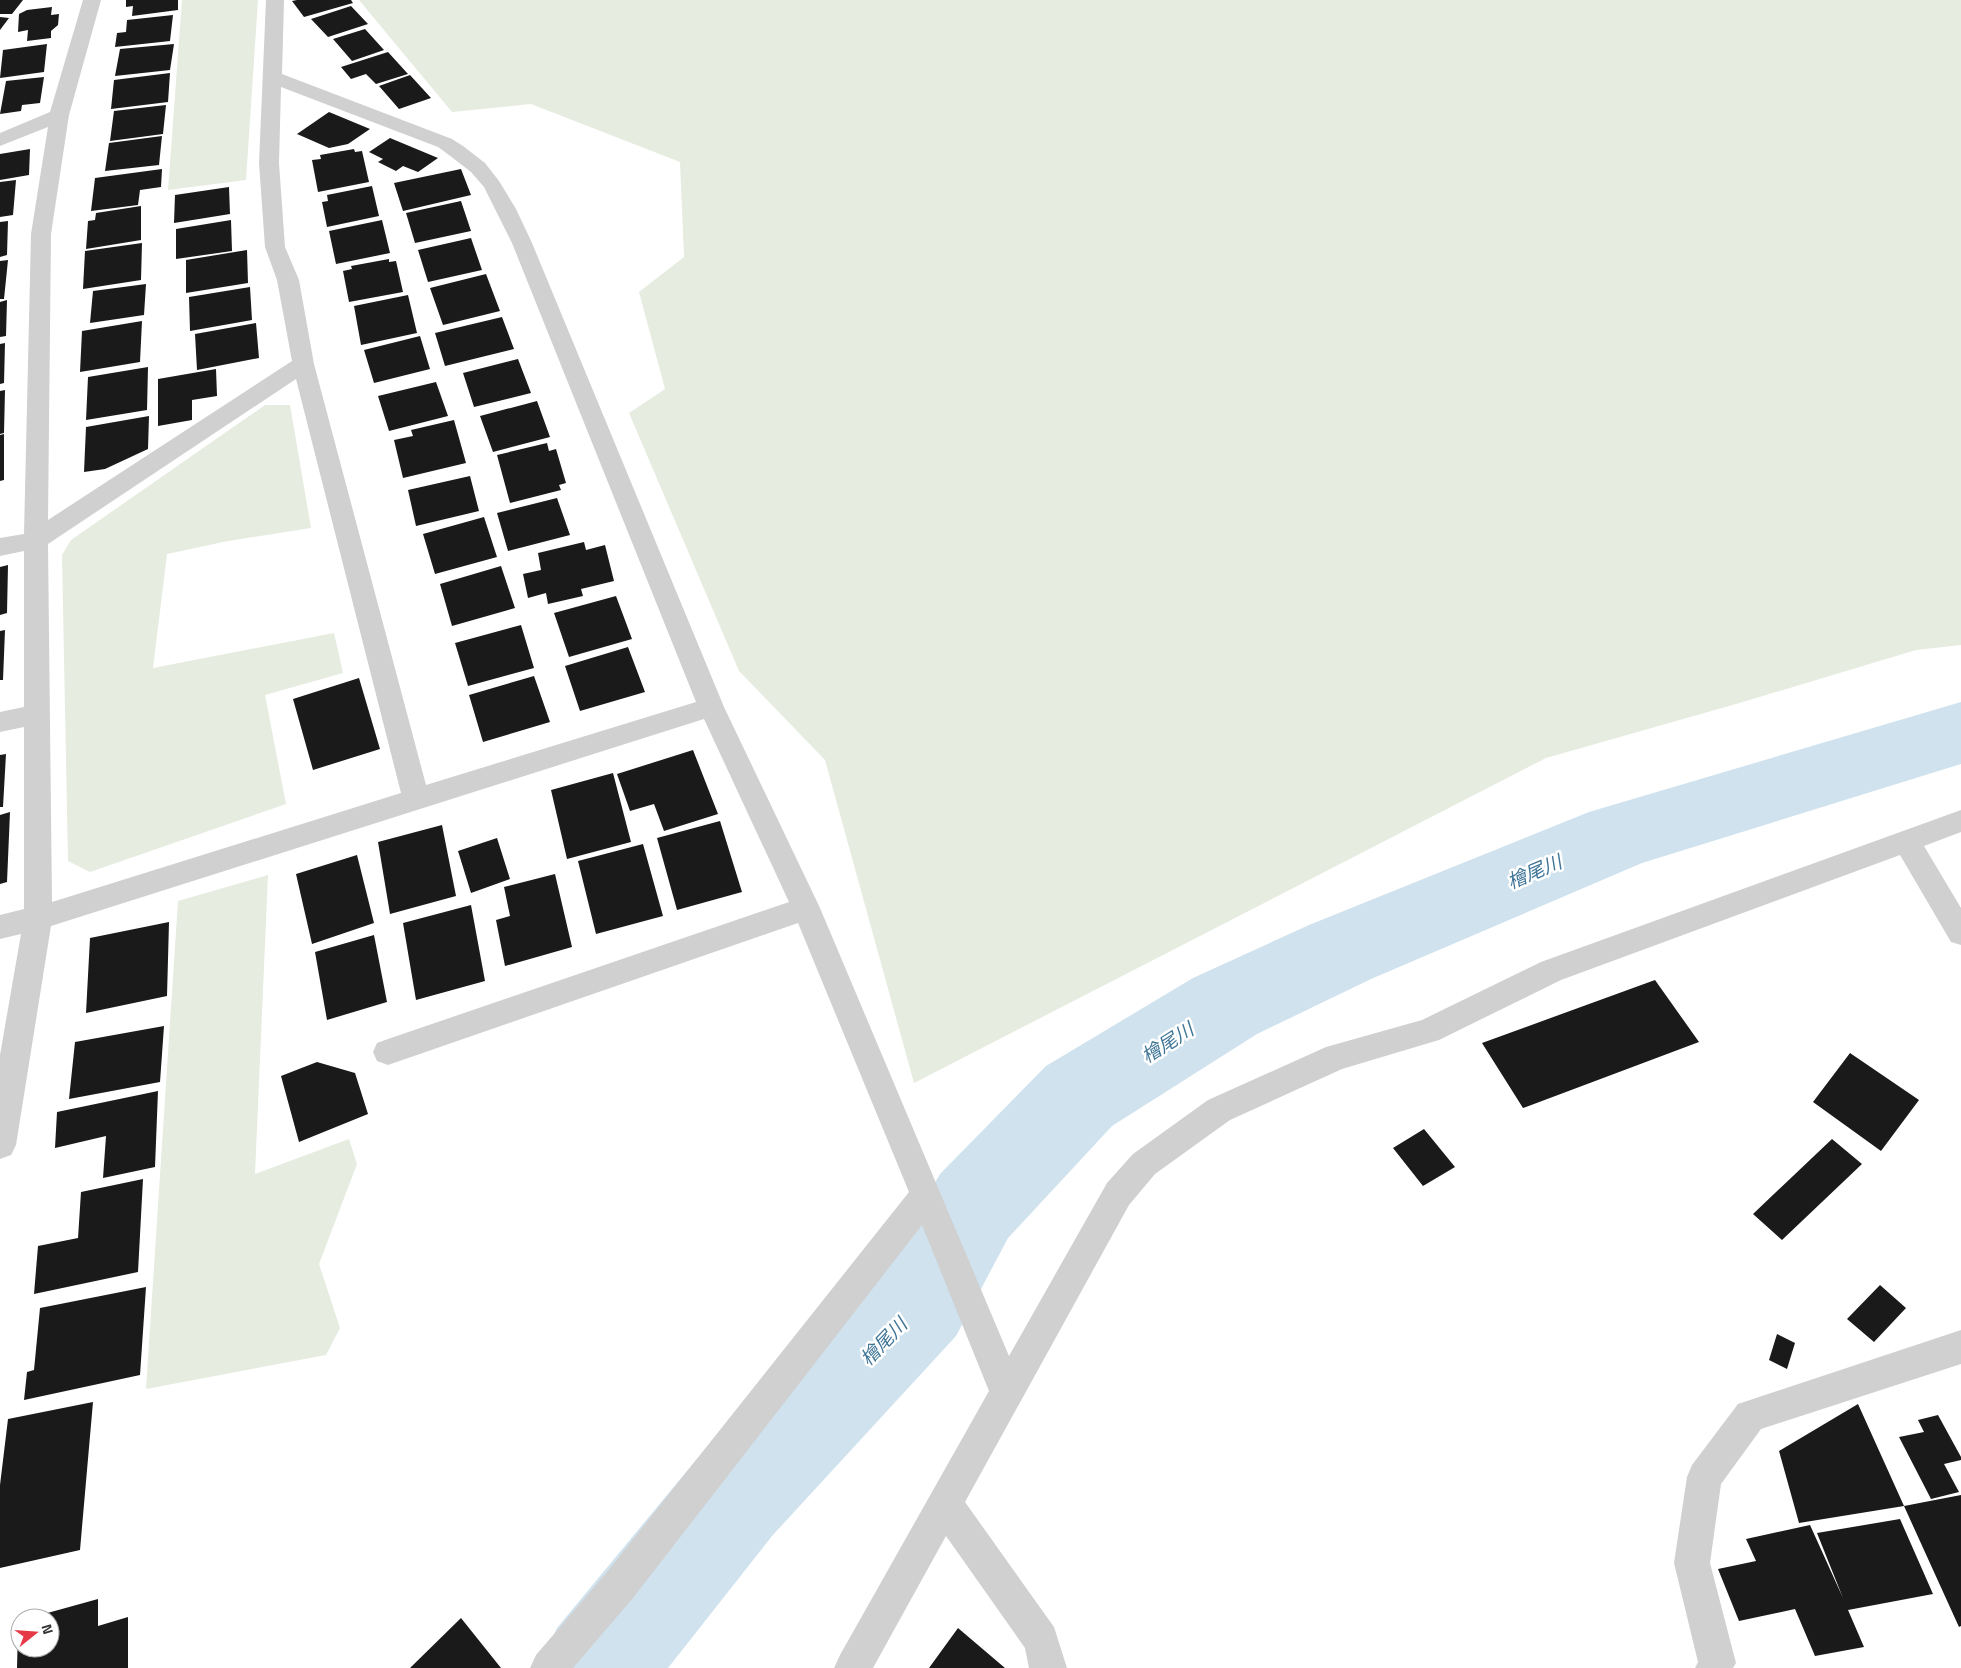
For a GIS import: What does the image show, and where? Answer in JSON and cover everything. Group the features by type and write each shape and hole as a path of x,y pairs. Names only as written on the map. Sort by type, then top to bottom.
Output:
{"street":[{"path":"0,1145 38,918 36,540 41,234 59,115 92,0"},
{"path":"275,0 269,163 275,247 288,280 302,364 416,799"},
{"path":"272,77 445,143 468,159 487,177 505,207 522,244 711,707 806,908 926,1195 1006,1393"},
{"path":"0,140 59,115"},
{"path":"0,547 36,540 302,364"},
{"path":"0,927 38,918 711,707"},
{"path":"0,722 37,714"},
{"path":"853,1668 1118,1194 1144,1164 1219,1110 1337,1057 1428,1031 1551,971 1961,821"},
{"path":"1906,841 1961,933"},
{"path":"388,1052 806,908"},
{"path":"549,1668 620,1585 926,1195"},
{"path":"1714,1668 1717,1663 1692,1563 1704,1477 1750,1416 1961,1347"},
{"path":"944,1504 1041,1640 1048,1668"}],"shaded area":[{"path":"182,0 258,0 246,180 168,190"},
{"path":"359,0 1961,0 1961,645 1916,650 1546,758 914,1083 825,760 739,671 629,413 665,389 639,292 684,257 680,162 531,104 452,112"},
{"path":"265,405 290,405 311,528 228,541 167,554 153,668 334,633 343,673 265,695 286,804 90,872 68,861 62,555 71,540"},
{"path":"268,875 255,1174 349,1139 357,1164 319,1264 340,1328 326,1355 146,1389 178,901"}],"building":[{"path":"0,0 23,0 12,14 0,14"},
{"path":"126,0 178,0 178,10 132,16 133,6 126,7"},
{"path":"351,0 353,3 304,17 292,1"},
{"path":"351,6 368,24 328,37 311,19"},
{"path":"52,7 51,15 59,14 58,25 51,31 51,38 27,41 28,30 18,32 19,14 27,10"},
{"path":"173,15 170,41 115,47 117,33 126,32 127,20"},
{"path":"0,17 9,18 0,30"},
{"path":"365,29 384,50 352,61 333,39"},
{"path":"47,44 44,72 0,78 3,50"},
{"path":"174,44 170,70 115,76 120,49"},
{"path":"388,52 408,74 376,84 366,74 351,79 341,67"},
{"path":"170,73 168,102 111,109 114,80"},
{"path":"410,75 431,98 399,109 379,86"},
{"path":"44,77 40,103 22,105 21,111 0,114 6,81"},
{"path":"166,105 163,134 110,141 114,111"},
{"path":"329,112 370,129 348,144 329,148 297,134"},
{"path":"162,136 159,165 105,171 109,143"},
{"path":"390,138 438,158 418,172 403,166 396,171 378,162 383,159 369,152"},
{"path":"30,149 29,175 0,180 0,154"},
{"path":"354,149 355,152 362,151 369,182 318,192 312,160 321,159 320,155"},
{"path":"162,169 161,187 140,190 138,205 91,211 95,178"},
{"path":"461,169 471,195 403,211 394,183"},
{"path":"16,180 13,215 0,217 0,182"},
{"path":"372,186 379,216 327,227 322,202 328,201 327,195"},
{"path":"229,187 230,214 174,223 175,195"},
{"path":"461,201 471,231 415,243 406,213"},
{"path":"141,206 141,240 86,249 88,221 95,220 96,213"},
{"path":"231,220 232,251 176,259 176,229"},
{"path":"382,220 390,253 336,264 329,231"},
{"path":"8,221 7,255 0,257 0,222"},
{"path":"471,238 482,270 428,282 418,250"},
{"path":"142,243 141,280 83,289 85,251"},
{"path":"247,250 248,283 186,293 186,260"},
{"path":"389,259 389,262 396,261 403,292 349,302 343,271 352,269 351,266"},
{"path":"8,260 4,299 0,299 0,261"},
{"path":"486,274 500,311 443,325 430,288"},
{"path":"146,284 144,315 90,323 93,291"},
{"path":"250,287 252,320 190,331 189,297"},
{"path":"408,295 417,333 361,345 354,306"},
{"path":"7,300 6,336 0,337 0,302"},
{"path":"502,317 514,349 445,366 435,333"},
{"path":"142,321 140,362 80,372 82,331"},
{"path":"256,323 259,358 197,370 195,334"},
{"path":"420,336 430,369 374,383 364,350"},
{"path":"5,343 4,383 0,384 0,344"},
{"path":"518,359 531,393 474,407 463,373"},
{"path":"148,367 147,410 86,420 88,377"},
{"path":"216,369 217,396 192,400 192,420 158,426 158,379"},
{"path":"436,382 448,416 389,431 378,396"},
{"path":"5,390 4,433 0,434 0,391"},
{"path":"537,401 550,437 493,452 480,416"},
{"path":"149,416 148,449 105,469 84,472 86,427"},
{"path":"454,420 466,463 403,478 394,440 413,436 411,430"},
{"path":"4,434 4,480 0,481 0,435"},
{"path":"547,443 549,451 556,449 566,483 559,485 561,490 510,503 497,455"},
{"path":"470,476 479,511 416,526 408,490"},
{"path":"557,498 570,535 508,551 497,513"},
{"path":"484,517 497,557 435,574 423,534"},
{"path":"584,542 586,550 605,545 614,581 581,589 583,596 548,604 546,593 528,598 523,574 541,570 538,553"},
{"path":"8,565 7,613 0,615 0,567"},
{"path":"501,566 515,608 452,626 440,584"},
{"path":"616,596 632,639 569,657 554,613"},
{"path":"521,625 534,668 468,686 455,643"},
{"path":"5,630 3,680 0,680 0,631"},
{"path":"628,647 645,692 580,711 565,666"},
{"path":"534,676 550,722 483,742 469,695"},
{"path":"359,678 380,749 313,770 293,699"},
{"path":"693,750 718,814 664,831 654,804 630,811 617,774"},
{"path":"6,754 3,807 0,807 0,755"},
{"path":"613,773 631,842 567,859 551,790"},
{"path":"10,812 7,882 0,884 0,815"},
{"path":"720,821 742,892 677,910 657,838"},
{"path":"442,825 456,896 390,914 378,842"},
{"path":"497,838 510,879 471,893 458,851"},
{"path":"643,844 663,916 596,934 578,861"},
{"path":"357,855 374,923 312,944 296,874"},
{"path":"555,874 572,947 505,966 496,920 510,916 504,887"},
{"path":"471,905 485,981 416,1000 403,923"},
{"path":"169,922 167,996 86,1013 90,938"},
{"path":"374,935 387,1002 327,1020 315,952"},
{"path":"1655,980 1699,1042 1523,1108 1482,1043"},
{"path":"164,1026 160,1082 69,1099 75,1042"},
{"path":"1850,1053 1919,1100 1881,1151 1813,1102"},
{"path":"317,1062 355,1073 368,1114 299,1142 281,1076"},
{"path":"158,1091 155,1167 103,1178 106,1136 55,1148 57,1112"},
{"path":"1424,1129 1455,1167 1423,1186 1393,1148"},
{"path":"1832,1139 1862,1164 1782,1240 1753,1214"},
{"path":"143,1179 138,1272 34,1294 38,1246 78,1238 81,1192"},
{"path":"1880,1285 1906,1308 1874,1342 1847,1319"},
{"path":"146,1287 140,1375 24,1400 27,1372 34,1370 40,1308"},
{"path":"1777,1334 1795,1343 1787,1369 1769,1360"},
{"path":"93,1402 80,1550 0,1568 0,1485 8,1419"},
{"path":"1858,1404 1904,1506 1799,1523 1779,1451"},
{"path":"1938,1415 1961,1457 1961,1460 1944,1464 1959,1492 1931,1499 1899,1437 1924,1432 1918,1420"},
{"path":"1961,1495 1961,1626 1959,1627 1904,1506"},
{"path":"1900,1519 1933,1594 1848,1610 1864,1647 1815,1656 1795,1609 1739,1621 1718,1569 1756,1561 1746,1539 1810,1525 1843,1598 1817,1533"},
{"path":"98,1599 98,1626 128,1617 128,1668 17,1668 17,1658 60,1658 60,1610"},
{"path":"461,1618 501,1668 410,1668"},
{"path":"958,1628 1005,1668 929,1668"}],"waterway":[{"name":"檜尾川","path":"597,1668 734,1498 921,1301 974,1206 1079,1096 1225,1006 1340,952 1619,836 1961,733"}]}
